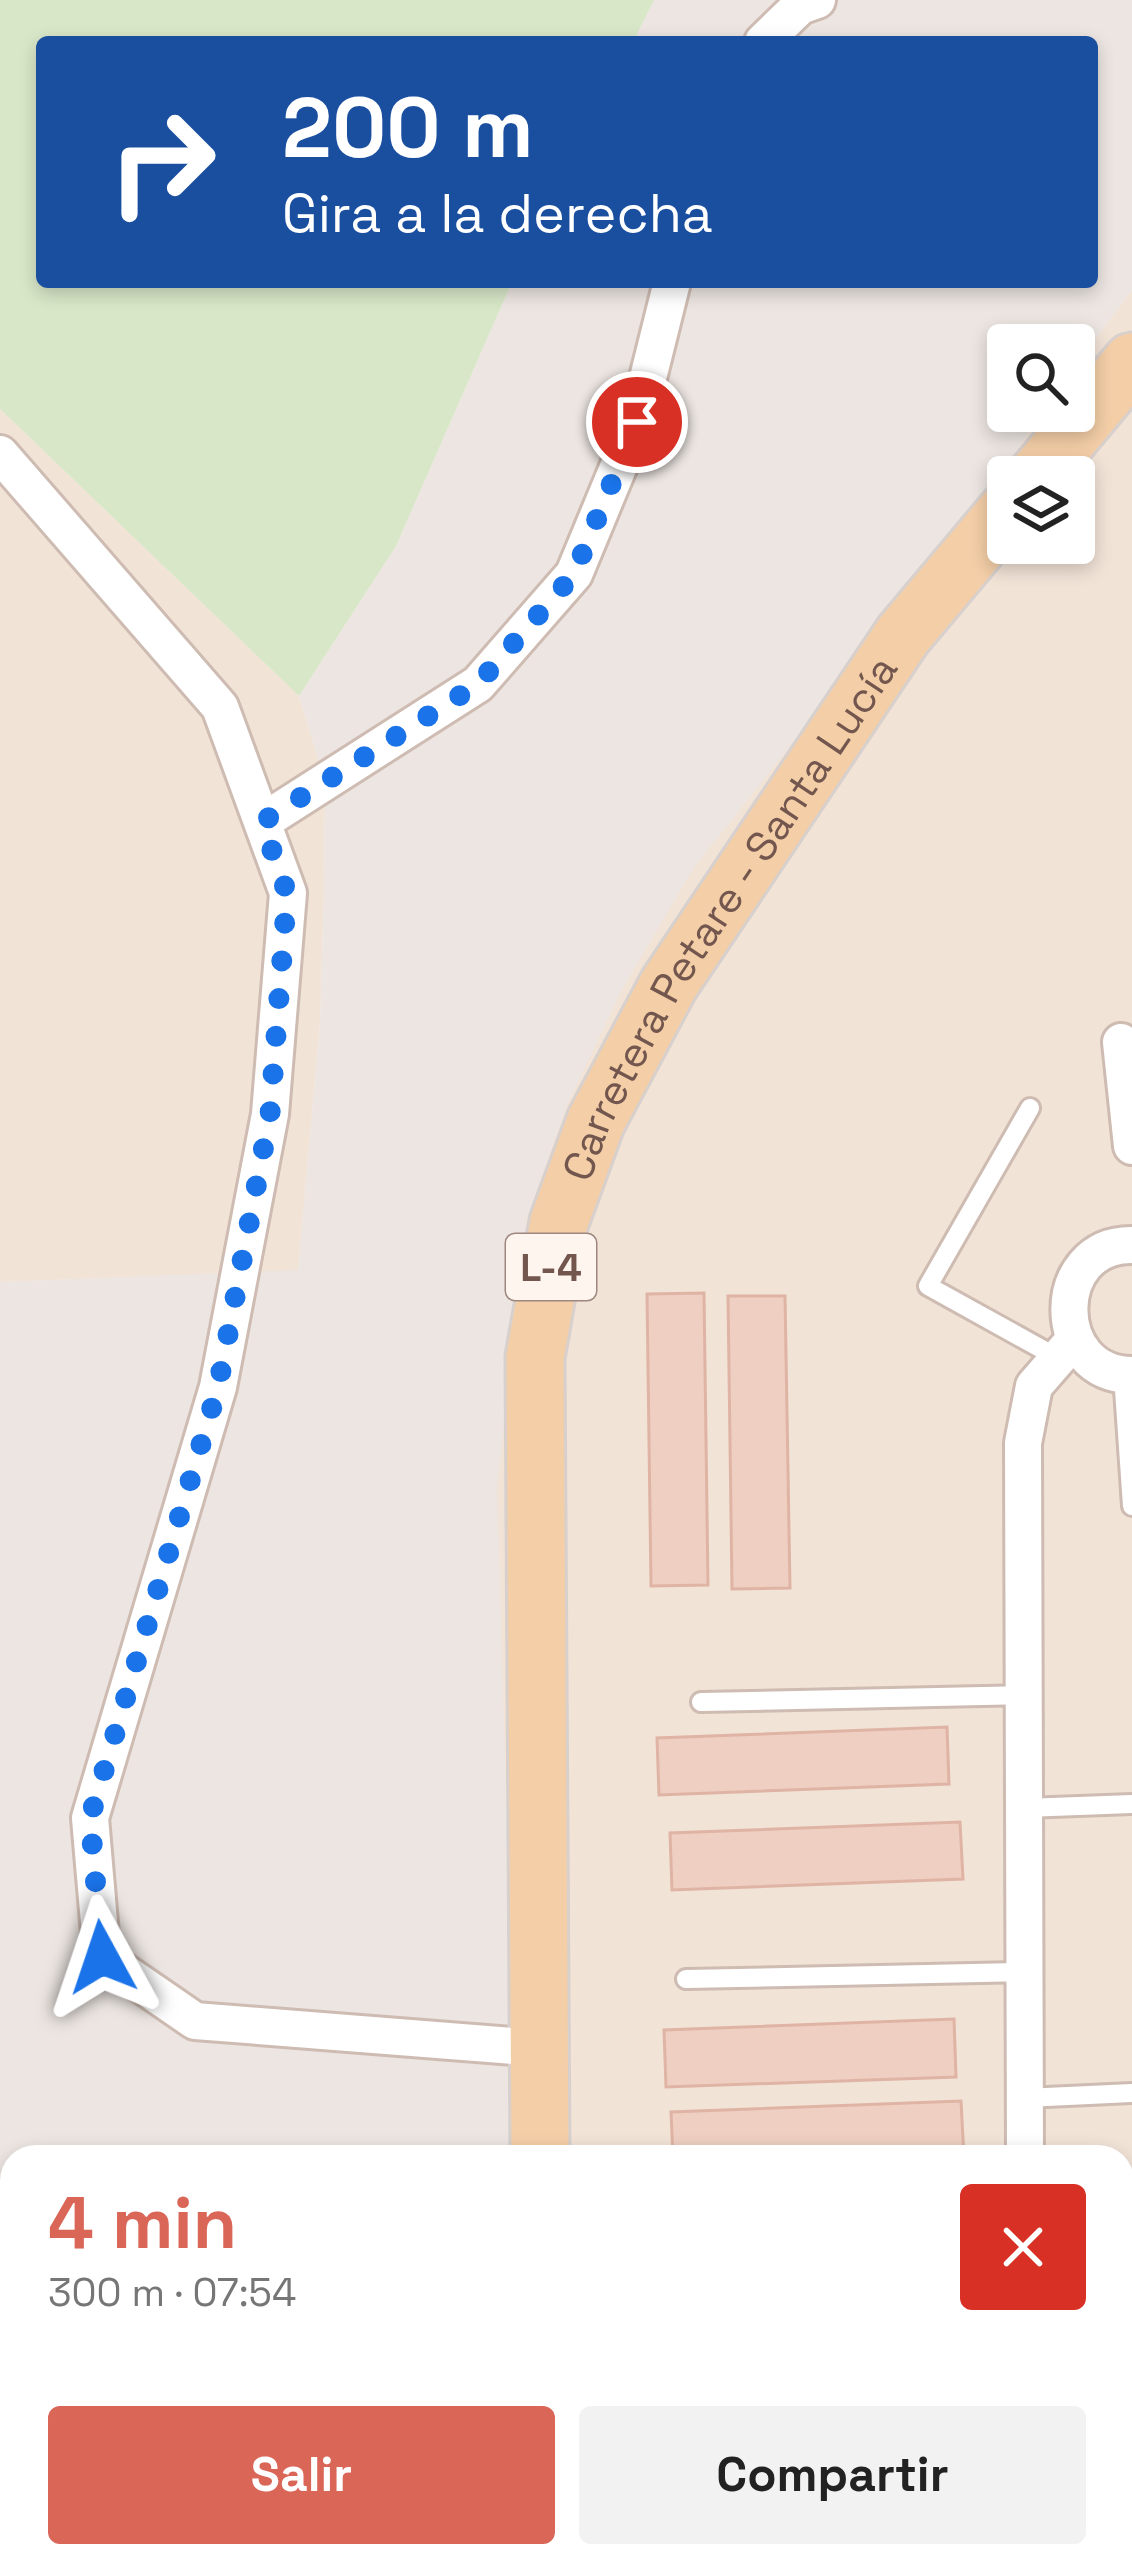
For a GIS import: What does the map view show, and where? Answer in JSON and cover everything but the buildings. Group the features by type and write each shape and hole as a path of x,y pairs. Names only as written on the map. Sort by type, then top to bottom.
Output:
{"main road":[{"path":"1054,456 1132,362"},
{"name":"Carretera Petare - Santa Lucía","path":"540,2145 535,1357 559,1222 596,1120 668,984 903,635 987,535"}],"street":[{"path":"769,36 800,6 817,0"},
{"path":"262,822 478,684 574,574 637,422 670,288"},
{"path":"0,454 220,707 287,893 270,1114 218,1387 90,1818 102,1957 195,2021 539,2048"},
{"path":"1121,1042 1132,1146"},
{"path":"1025,2145 1023,1443 1034,1386 1066,1349 1074,1280 1102,1251 1132,1246"},
{"path":"1066,1349 1103,1369 1128,1375"}],"lane":[{"path":"1030,1108 928,1286 1066,1349"},
{"path":"1128,1375 1132,1506"},
{"path":"701,1702 1024,1695"},
{"path":"1024,1808 1132,1804"},
{"path":"686,1978 1024,1972"},
{"path":"1025,2098 1132,2093"}],"shaded area":[{"path":"654,0 1132,0 1132,290 1095,340 1095,324 987,324 987,432 1030,432 1013,456 987,456 987,494 962,530 695,866 621,991 568,1103 527,1218 497,1487 517,2145 0,2145 0,1282 298,1270 320,1023 325,782 299,696 396,546 509,288 1098,288 1098,36 636,36"},
{"path":"1132,290 1132,2145 467,2145 440,1451 549,1043 987,494 987,564 1095,564 1095,456 1013,456 1030,432 1095,432 1095,340"},
{"path":"0,409 299,696 325,782 320,1023 298,1271 0,1282"}],"green space":[{"path":"0,0 654,0 636,36 36,36 36,288 509,288 396,546 299,696 0,409"}],"route":[{"path":"102,1957 90,1818 218,1387 270,1114 287,893 262,822 478,684 574,574 637,422"}]}
